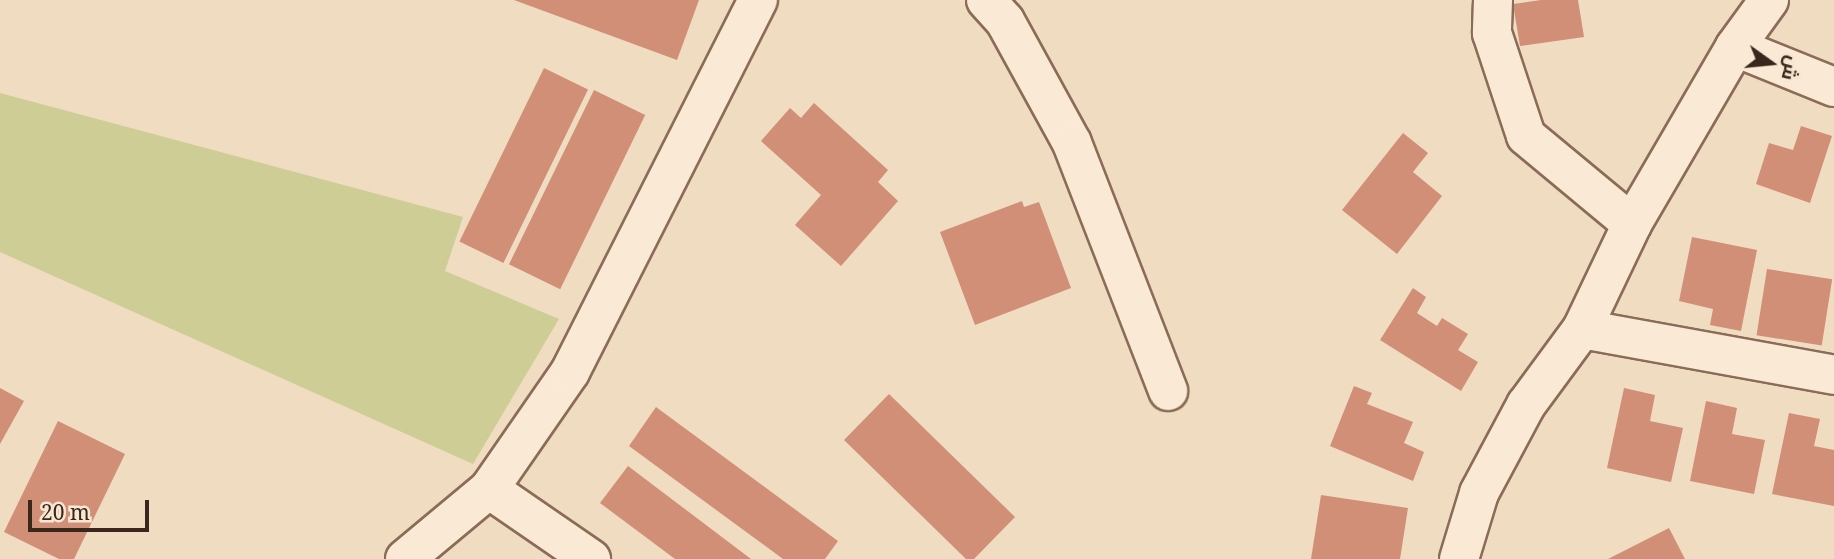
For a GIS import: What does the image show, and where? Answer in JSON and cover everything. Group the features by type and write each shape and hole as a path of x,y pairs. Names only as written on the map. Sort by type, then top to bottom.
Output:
{"street":[{"path":"405,559 489,489 569,372 758,0"},
{"path":"986,0 1005,21 1072,143 1168,391"},
{"path":"1493,0 1492,33 1527,136 1632,224"},
{"path":"1459,559 1479,493 1526,405 1582,329 1632,224 1735,47 1769,0"},
{"path":"1735,47 1834,87"},
{"path":"1582,329 1834,375"},
{"path":"489,489 591,559"}],"shaded area":[{"path":"0,93 463,217 445,271 559,319 473,464 0,252"}],"building":[{"path":"514,0 699,0 677,60"},
{"path":"1541,0 1578,0 1584,37 1520,46 1513,4"},
{"path":"544,68 588,89 503,263 459,241"},
{"path":"594,90 645,115 560,289 509,264"},
{"path":"814,103 888,170 878,182 898,201 841,266 795,225 821,195 761,141 790,108 801,118"},
{"path":"1801,126 1832,136 1810,203 1756,184 1769,143 1793,150"},
{"path":"1403,133 1428,153 1413,172 1442,196 1397,254 1342,210"},
{"path":"1022,201 1024,207 1039,202 1071,288 975,325 940,232"},
{"path":"1692,237 1757,250 1741,331 1710,325 1713,309 1679,301"},
{"path":"1767,269 1832,279 1822,345 1757,335"},
{"path":"1413,288 1426,297 1417,313 1437,326 1442,318 1468,334 1458,350 1478,362 1461,391 1380,340"},
{"path":"1354,386 1372,393 1367,404 1413,422 1404,443 1424,452 1413,481 1330,446"},
{"path":"0,388 24,401 0,444"},
{"path":"1624,388 1655,395 1650,421 1683,428 1671,482 1607,468"},
{"path":"889,394 1015,517 974,559 966,559 844,440"},
{"path":"1706,401 1737,408 1732,434 1765,440 1754,494 1690,481"},
{"path":"656,407 838,541 825,559 783,559 629,446"},
{"path":"1789,413 1820,419 1814,446 1834,450 1834,506 1772,494"},
{"path":"58,421 125,454 74,559 59,559 4,532"},
{"path":"628,466 751,559 675,559 600,503"},
{"path":"1321,495 1408,508 1400,559 1311,559"},
{"path":"1669,528 1685,559 1608,559"}]}
